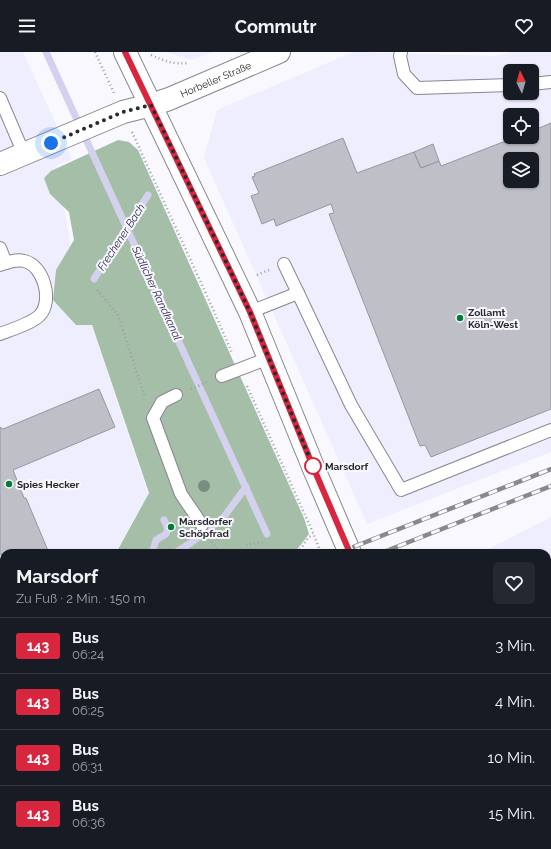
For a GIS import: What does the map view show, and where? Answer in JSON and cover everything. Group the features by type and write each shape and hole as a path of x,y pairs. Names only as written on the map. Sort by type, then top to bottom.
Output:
{"main road":[{"path":"125,52 250,312 348,549"},
{"name":"Horbeller Straße","path":"0,164 123,112 169,99 279,52"}],"lane":[{"path":"401,52 404,74 417,88 503,85"},
{"path":"539,83 551,82"},
{"path":"0,98 24,154"},
{"path":"0,248 3,264 14,260 23,260 32,263 38,269 46,288 46,305 39,316 0,334"},
{"path":"284,264 351,405 402,490 551,430"},
{"path":"250,312 298,293"},
{"path":"222,376 269,358"},
{"path":"176,395 162,402 152,418 182,494 202,525"}],"path":[{"path":"95,52 210,302 319,549"},
{"path":"147,52 150,55 165,61 189,63"},
{"path":"259,274 267,271"},
{"path":"97,290 118,316 152,418"},
{"path":"176,395 222,376"},
{"path":"301,549 308,538 313,534"},
{"path":"209,536 217,549"},
{"path":"246,545 263,542"}],"shaded area":[{"path":"0,52 23,52 72,159 57,165 76,279 148,494 117,549 0,549"},
{"path":"166,52 212,52 192,60"},
{"path":"353,52 495,56 511,52 551,52 551,452 367,524 204,158 217,110"},
{"path":"551,517 551,549 489,549"}],"green space":[{"path":"118,140 129,142 138,150 304,518 309,534 298,549 118,549 149,493 92,325 76,325 53,300 56,270 74,240 69,212 50,194 44,178 51,171"}],"building":[{"name":"Zollamt Köln-West","path":"551,123 551,409 431,457 425,445 420,446 329,214 334,213 331,204 276,226 274,219 262,224 251,196 259,193 252,177 255,176 254,174 343,138 357,173 414,152 421,168 439,161 441,166 503,142 503,144 539,144 539,128"},
{"path":"433,144 439,161 421,168 414,152"},
{"name":"Spies Hecker","path":"99,389 115,427 13,470 47,549 0,549 0,427 3,429"}],"waterway":[{"name":"Südlicher Randkanal","path":"46,52 267,534"},
{"name":"Frechener Bach","path":"94,279 148,195"},
{"name":"Frechener Bach","path":"181,549 223,518 246,487"},
{"name":"Frechener Bach","path":"153,549 156,540 166,534 168,529 164,520"}],"railway":[{"path":"348,549 551,469"},
{"path":"391,549 551,486"}],"bus line":[{"name":"143","path":"125,52 250,312 348,549"}],"place":[{"name":"Zollamt Köln-West","path":"460,318"},
{"name":"Marsdorf","path":"313,466"},
{"name":"Spies Hecker","path":"9,484"},
{"name":"Marsdorfer Schöpfrad","path":"171,527"}],"route":[{"path":"51,143 123,112 151,105 250,312 314,469 313,466"}]}
